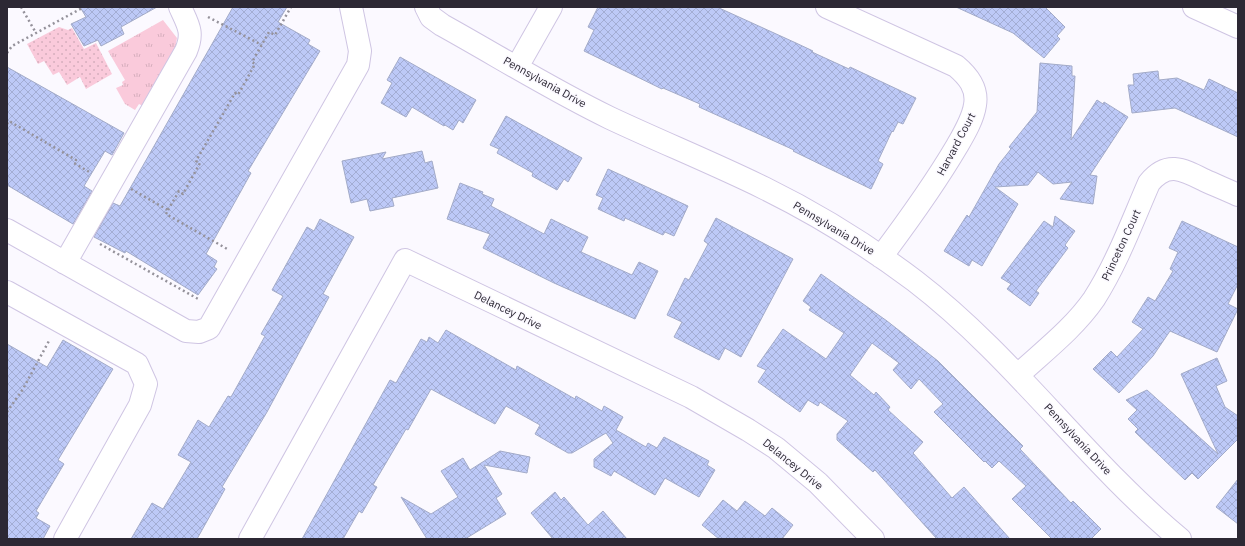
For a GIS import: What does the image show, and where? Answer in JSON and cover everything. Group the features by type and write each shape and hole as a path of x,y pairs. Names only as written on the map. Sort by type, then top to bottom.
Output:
{"street":[{"path":"7,230 186,331 199,332 206,330 212,325 358,65 360,52 351,7"},
{"name":"Pennsylvania Drive","path":"426,7 431,17 442,25 608,117 725,169 793,203 833,225 882,257 949,309 1018,374 1089,453 1168,535"},
{"path":"517,67 551,7"},
{"name":"Harvard Court","path":"827,7 956,66 964,72 975,89 974,110 960,140 920,203 882,257"},
{"path":"1194,7 1238,27"},
{"path":"65,263 186,51 191,39 184,16"},
{"name":"Princeton Court","path":"1018,374 1057,339 1093,300 1112,266 1149,183 1155,176 1169,169 1185,170 1238,195"},
{"name":"Delancey Drive","path":"250,539 405,260 691,397 748,430 776,448 818,483 873,539"},
{"path":"7,292 137,364 146,384 140,405 65,539"}],"path":[{"path":"21,7 36,33"},
{"path":"7,53 12,46 84,7"},
{"path":"248,260 166,214 179,191 183,194 190,182 200,163 196,161 235,93 238,95 256,64 252,62 269,32 275,35 291,7"},
{"path":"184,16 205,16 262,46"},
{"path":"7,124 9,121 76,160 74,163 168,210"},
{"path":"82,234 219,312"},
{"path":"7,412 23,389 60,321"}],"green space":[{"path":"163,20 177,38 175,49 143,106 139,104 135,110 125,104 116,88 123,85 122,82 125,80 108,51"},
{"path":"59,27 68,30 72,28 84,49 96,43 112,74 86,89 80,77 67,85 59,72 53,75 44,61 38,64 27,44"}],"building":[{"path":"80,7 157,7 121,27 124,34 101,46 98,40 84,46 71,24 86,17"},
{"path":"233,7 287,7 278,22 310,40 308,44 320,51 248,171 251,173 206,254 217,261 214,267 217,269 198,295 126,251 125,253 94,237 113,203 120,206"},
{"path":"598,7 717,7 849,69 850,67 916,98 903,124 898,122 893,132 892,131 878,161 883,164 871,189 793,151 794,150 699,107 700,104 663,88 662,89 584,51 594,30 588,27"},
{"path":"956,7 1045,7 1065,27 1057,36 1060,39 1044,58 1013,33"},
{"path":"400,57 476,100 463,123 459,120 453,130 412,107 406,117 381,103 392,83 387,80"},
{"path":"1040,63 1072,66 1072,76 1075,76 1071,140 1097,100 1103,104 1104,102 1128,117 1090,175 1097,176 1093,204 1060,199 1072,182 1053,184 1038,172 1028,185 995,187 1018,204 982,266 972,260 969,266 944,251 967,215 969,217 999,164 1011,149 1009,147 1037,112"},
{"path":"7,67 124,133 112,155 105,151 84,186 92,191 73,224 7,185"},
{"path":"1158,71 1159,80 1177,78 1204,90 1209,79 1238,93 1238,137 1175,108 1132,113 1128,85 1134,85 1133,74"},
{"path":"506,116 582,158 568,182 564,179 557,190 532,176 533,173 497,153 499,149 490,145"},
{"path":"422,151 425,163 432,161 438,188 392,198 394,206 370,211 367,199 351,203 342,161 386,152 382,159"},
{"path":"608,169 688,206 674,236 665,232 663,235 625,218 624,221 598,209 603,198 596,195"},
{"path":"460,183 483,192 482,194 494,199 491,206 544,234 551,219 588,237 581,252 632,275 639,262 658,271 635,319 554,283 483,248 490,234 447,219"},
{"path":"1055,216 1075,231 1065,245 1068,248 1036,291 1039,293 1030,306 1007,289 1011,284 1001,278 1044,221 1053,227"},
{"path":"716,218 793,259 741,357 725,348 719,360 674,337 682,322 667,315 685,278 689,280 708,244 704,241"},
{"path":"320,219 354,237 323,294 329,297 267,412 222,487 225,489 197,539 131,539 152,503 163,509 191,462 178,455 198,420 209,427 228,396 231,397 265,336 261,334 283,296 272,290 307,227 314,231"},
{"path":"1182,221 1238,247 1238,284 1228,304 1238,309 1217,352 1170,331 1153,356 1119,393 1093,369 1111,351 1117,357 1143,329 1132,322 1148,297 1155,301 1173,271 1170,269 1178,252 1169,248"},
{"path":"821,274 887,321 938,361 1023,446 1020,449 1071,503 1073,501 1101,529 1091,539 1052,539 1012,499 1026,486 999,461 992,468 985,461 984,462 934,412 943,404 919,379 911,389 893,370 899,363 872,343 850,375 874,395 876,392 890,407 888,410 923,442 913,453 952,498 964,487 1010,539 937,539 875,470 873,472 837,440 837,434 848,421 820,402 818,406 808,400 800,412 758,382 766,370 757,366 783,329 826,359 844,333 809,310 811,307 803,301"},
{"path":"446,330 516,370 517,366 575,399 576,396 602,411 604,406 623,417 616,430 646,447 648,443 657,448 664,437 709,461 707,465 715,470 699,497 665,478 655,495 614,471 611,476 594,467 594,459 613,443 606,433 572,453 568,453 535,434 540,425 506,406 495,424 431,389 408,430 406,429 373,485 377,487 362,513 359,511 343,539 302,539 390,380 396,383 421,339 427,342 429,337 438,343"},
{"path":"63,340 113,369 58,460 64,464 36,511 39,513 36,518 50,526 43,539 7,539 7,344 47,367"},
{"path":"1217,358 1227,381 1216,386 1225,407 1238,416 1238,439 1198,479 1192,473 1185,480 1135,432 1138,429 1128,419 1137,410 1126,400 1147,390 1218,454 1181,374"},
{"path":"500,451 530,457 527,473 484,465 502,494 496,498 506,514 465,539 427,539 401,497 431,514 458,497 441,471 463,458 470,470"},
{"path":"1238,479 1238,524 1216,507"},
{"path":"555,492 561,500 564,497 588,525 603,511 627,539 553,539 531,513"},
{"path":"723,500 737,511 745,501 765,516 772,508 793,525 782,539 719,539 702,525"}]}
